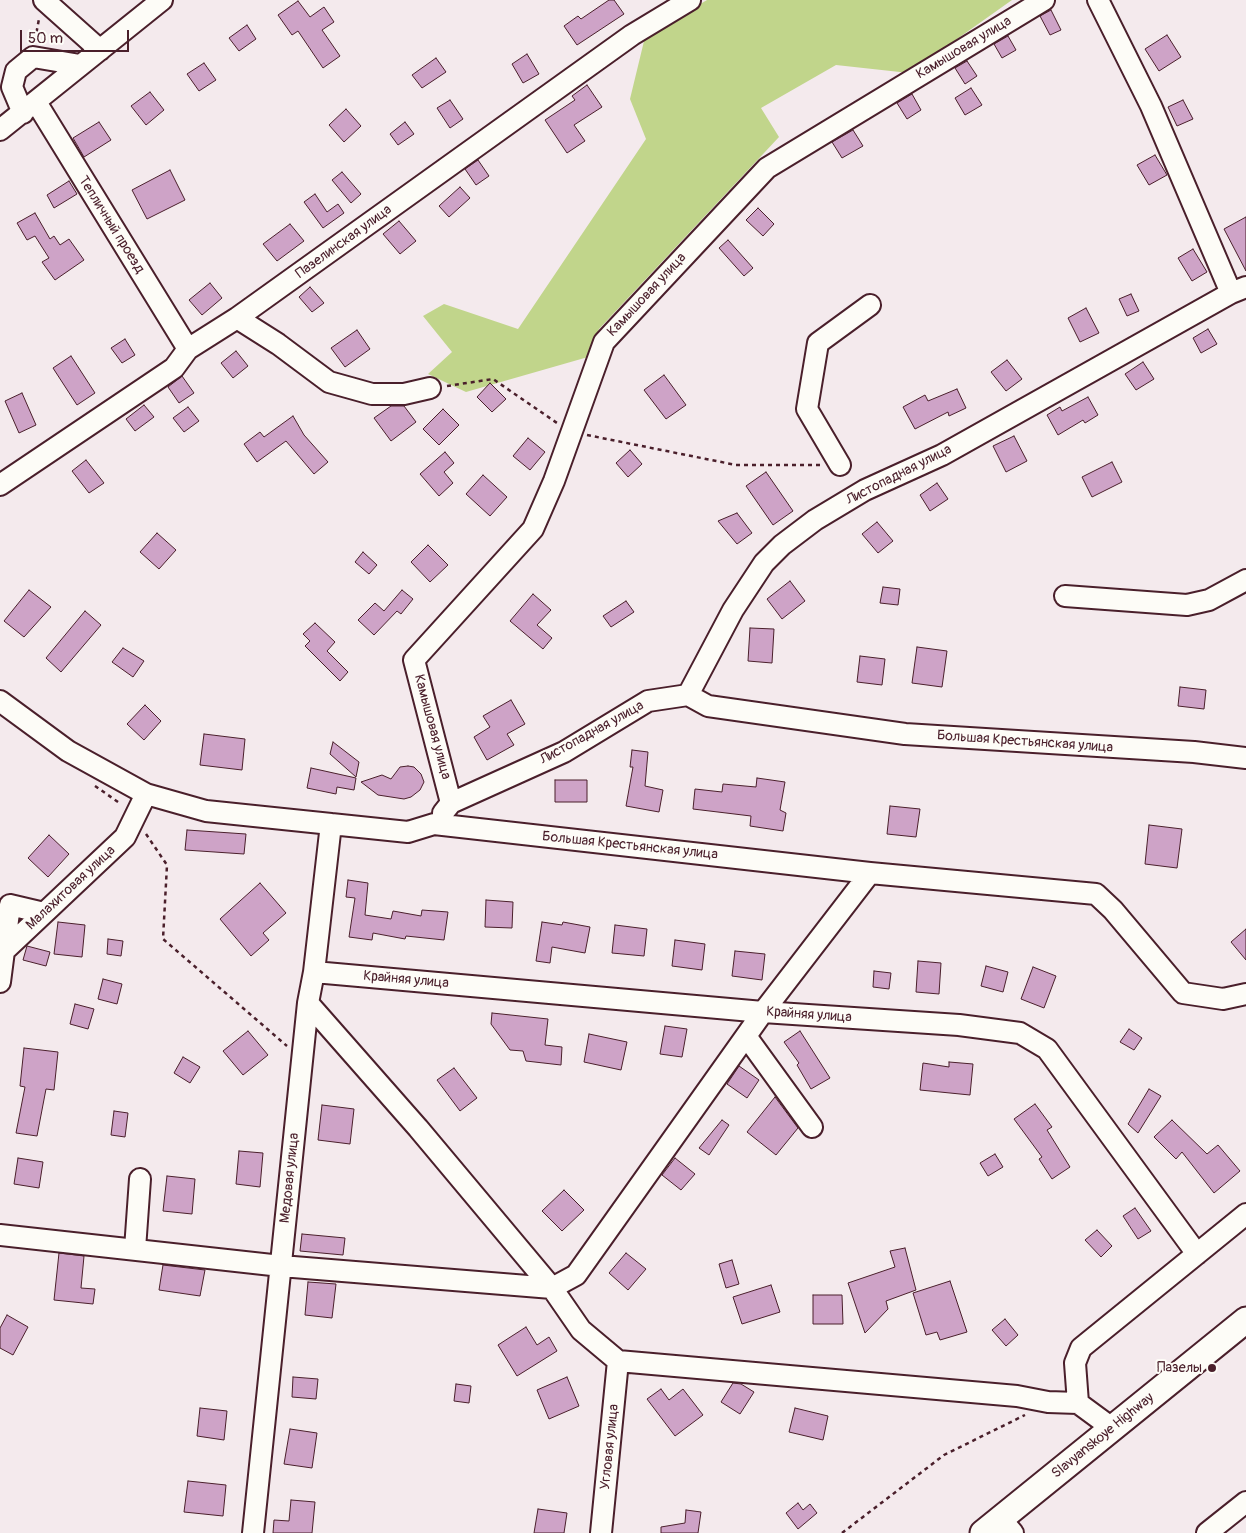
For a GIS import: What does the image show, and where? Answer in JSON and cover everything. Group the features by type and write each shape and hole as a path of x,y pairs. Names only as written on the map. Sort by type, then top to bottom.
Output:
{"main road":[{"name":"Slavyanskoye Highway","path":"999,1528 1112,1428 1246,1320"}],"street":[{"path":"0,130 162,0"},
{"name":"Пазелинская улица","path":"0,484 174,368 188,349 237,318 632,35 690,0"},
{"name":"Камышовая улица","path":"452,803 414,660 533,529 554,481 604,342 767,168 1044,0"},
{"path":"1098,0 1151,106 1238,290"},
{"path":"42,5 100,50"},
{"path":"33,57 80,65"},
{"name":"Тепличный проезд","path":"33,57 16,71 12,87 29,107 188,349"},
{"name":"Листопадная улица","path":"434,824 452,803 564,752 648,702 688,695 733,610 764,563 782,545 816,520 865,490 942,455 1238,290"},
{"path":"840,464 807,409 818,343 870,305"},
{"path":"237,318 278,344 329,382 372,394 404,394 430,388"},
{"path":"1065,596 1187,605 1210,600 1246,580"},
{"name":"Большая Крестьянская улица","path":"688,695 708,706 905,734 1194,752 1246,758"},
{"name":"Большая Крестьянская улица","path":"0,701 68,750 146,794 206,811 408,832 434,824 870,873 1096,894 1113,910 1183,993 1223,1000 1246,994"},
{"name":"Малахитовая улица","path":"4,951 126,837 146,794"},
{"name":"Медовая улица","path":"253,1533 308,1004 314,972 331,824"},
{"path":"0,1235 281,1266 552,1288 576,1275 763,1012 870,873"},
{"path":"0,982 10,905 44,913"},
{"name":"Крайняя улица","path":"314,972 763,1012 998,1029 1020,1034 1047,1048 1197,1254"},
{"path":"308,1004 418,1128 552,1288 581,1330 618,1361 1017,1396 1048,1402 1078,1403 1112,1428"},
{"path":"746,1036 812,1127"},
{"path":"136,1249 140,1179"},
{"path":"1078,1403 1075,1363 1081,1348 1246,1214"},
{"name":"Угловая улица","path":"601,1533 618,1361"},
{"path":"1207,1533 1246,1502"}],"path":[{"path":"33,57 42,5"},
{"path":"430,388 493,379 538,412 572,432 736,465 840,464"},
{"path":"132,822 151,839 167,865 163,939 302,1060"},
{"path":"842,1533 944,1455 1003,1428 1048,1402"}],"green space":[{"path":"707,0 1012,0 909,73 836,65 761,108 779,137 599,329 588,357 466,392 428,374 452,352 423,316 444,304 518,329 646,139 630,99 645,37"}],"building":[{"path":"609,0 614,0 624,14 577,45 564,26 578,16 581,19"},
{"path":"298,1 310,17 324,7 334,22 322,30 340,56 323,68 298,31 292,35 278,15"},
{"path":"1051,10 1061,30 1050,35 1040,16"},
{"path":"247,25 256,39 239,51 229,38"},
{"path":"1167,35 1181,57 1159,71 1145,49"},
{"path":"1008,36 1016,50 1002,58 994,44"},
{"path":"527,54 539,74 523,83 512,64"},
{"path":"436,58 446,72 422,88 412,75"},
{"path":"967,61 977,76 965,84 955,68"},
{"path":"204,63 216,80 199,91 187,74"},
{"path":"587,85 602,107 574,125 585,141 567,153 545,120 575,100 572,96"},
{"path":"971,88 982,105 965,115 955,98"},
{"path":"150,92 164,110 146,125 131,106"},
{"path":"912,94 921,110 907,119 897,103"},
{"path":"450,100 463,119 450,128 437,108"},
{"path":"1183,100 1193,119 1177,126 1168,107"},
{"path":"346,109 361,126 344,142 329,125"},
{"path":"99,122 111,140 84,157 73,138"},
{"path":"405,122 414,134 398,145 390,134"},
{"path":"853,130 863,146 842,158 832,142"},
{"path":"1155,155 1167,175 1149,185 1137,165"},
{"path":"478,160 489,176 476,185 465,169"},
{"path":"170,170 185,200 147,219 132,190"},
{"path":"342,172 361,194 351,203 332,180"},
{"path":"69,181 77,194 54,208 47,195"},
{"path":"460,187 470,198 449,217 439,206"},
{"path":"315,194 327,212 338,204 344,213 323,228 304,202"},
{"path":"758,208 774,224 763,236 746,220"},
{"path":"35,213 50,239 54,236 60,245 69,239 84,260 55,280 42,262 49,258 35,236 27,240 17,223"},
{"path":"1246,217 1246,271 1224,229"},
{"path":"399,221 416,241 400,254 383,234"},
{"path":"290,224 304,241 277,261 263,244"},
{"path":"728,240 753,268 744,276 719,248"},
{"path":"1193,249 1207,272 1192,281 1178,258"},
{"path":"210,283 222,298 202,315 189,300"},
{"path":"310,287 324,303 312,312 299,297"},
{"path":"1131,294 1139,311 1127,316 1119,299"},
{"path":"1086,308 1099,333 1080,342 1068,318"},
{"path":"1208,329 1217,344 1201,353 1193,338"},
{"path":"357,330 370,349 345,367 331,348"},
{"path":"125,339 135,355 122,363 111,348"},
{"path":"236,351 248,366 233,378 221,363"},
{"path":"71,356 95,393 77,405 53,368"},
{"path":"1007,360 1022,379 1006,391 991,372"},
{"path":"1143,362 1154,379 1136,390 1125,374"},
{"path":"664,375 686,405 666,419 644,390"},
{"path":"182,376 194,393 179,403 168,387"},
{"path":"490,383 506,399 492,412 477,397"},
{"path":"957,389 966,408 949,416 948,412 915,429 903,407 925,395 928,401"},
{"path":"22,393 36,425 19,433 5,401"},
{"path":"1088,397 1098,415 1085,423 1083,420 1058,435 1047,415 1060,407 1062,411"},
{"path":"144,405 154,417 135,431 126,419"},
{"path":"391,406 404,406 416,422 391,441 374,418"},
{"path":"188,407 199,421 184,432 173,418"},
{"path":"443,409 459,425 439,445 423,429"},
{"path":"293,416 304,435 328,462 314,474 286,441 257,462 244,444 260,432 264,437"},
{"path":"1014,436 1027,461 1006,472 993,446"},
{"path":"528,438 545,452 530,470 513,456"},
{"path":"630,450 642,464 628,477 616,463"},
{"path":"445,452 454,463 444,472 453,483 439,496 420,474"},
{"path":"86,460 104,483 89,493 72,471"},
{"path":"1112,462 1122,482 1092,497 1082,477"},
{"path":"766,472 793,511 773,525 746,486"},
{"path":"483,475 507,497 490,516 466,494"},
{"path":"937,483 948,499 930,511 920,495"},
{"path":"737,513 752,533 737,544 718,521"},
{"path":"877,522 893,541 878,553 862,534"},
{"path":"157,533 176,550 159,569 140,552"},
{"path":"428,545 448,565 430,582 411,562"},
{"path":"363,552 377,565 369,574 355,562"},
{"path":"790,581 805,601 782,619 767,599"},
{"path":"883,587 900,589 898,605 880,603"},
{"path":"29,590 51,607 24,637 4,621"},
{"path":"402,590 413,599 401,614 397,611 374,635 358,620 375,603 384,611"},
{"path":"533,594 551,610 537,625 552,638 543,649 510,621"},
{"path":"626,601 634,612 611,627 603,616"},
{"path":"85,611 101,625 61,672 46,658"},
{"path":"315,623 335,642 327,651 348,672 340,681 305,646 310,641 303,634"},
{"path":"750,628 774,629 772,663 748,661"},
{"path":"917,647 947,651 942,687 912,683"},
{"path":"123,648 144,661 133,677 112,662"},
{"path":"860,656 885,659 882,685 857,682"},
{"path":"1180,687 1206,690 1204,709 1178,706"},
{"path":"511,700 525,724 507,734 514,745 487,760 474,737 490,727 483,716"},
{"path":"145,705 161,721 144,740 127,724"},
{"path":"204,734 245,739 242,770 200,765"},
{"path":"333,742 359,762 356,777 330,754"},
{"path":"632,750 648,752 645,786 663,790 659,812 626,806 633,767 630,767"},
{"path":"400,767 414,767 421,774 424,782 420,790 411,797 404,799 378,795 361,782 382,775 391,779"},
{"path":"311,768 356,778 354,790 337,787 336,794 307,788"},
{"path":"757,778 785,782 780,810 786,813 783,831 750,826 751,816 693,809 695,789 722,792 723,784 756,787"},
{"path":"555,780 587,780 587,802 555,802"},
{"path":"890,806 920,809 916,837 887,834"},
{"path":"1149,825 1182,829 1177,868 1145,864"},
{"path":"187,830 246,834 244,854 185,850"},
{"path":"49,835 69,854 48,877 28,858"},
{"path":"348,880 368,883 365,915 391,919 393,911 421,916 422,910 448,912 444,940 406,936 405,939 373,933 372,940 349,937 355,898 346,897"},
{"path":"260,883 286,913 263,933 269,940 251,956 220,919"},
{"path":"486,900 513,902 512,928 485,927"},
{"path":"58,922 85,925 82,957 54,954"},
{"path":"542,922 562,925 563,922 590,927 585,953 552,947 550,963 536,961"},
{"path":"615,925 647,929 644,956 612,953"},
{"path":"1246,929 1246,960 1231,942"},
{"path":"108,939 123,941 121,956 107,954"},
{"path":"675,940 705,944 702,970 672,966"},
{"path":"27,946 50,952 46,966 23,960"},
{"path":"735,951 765,954 762,980 732,976"},
{"path":"918,961 941,963 939,994 916,992"},
{"path":"986,966 1008,972 1003,992 981,986"},
{"path":"1033,967 1056,976 1044,1008 1021,999"},
{"path":"874,971 891,973 889,989 873,987"},
{"path":"103,979 122,984 117,1004 98,999"},
{"path":"75,1004 94,1009 88,1029 70,1024"},
{"path":"492,1013 548,1019 545,1045 562,1047 561,1065 526,1061 523,1051 510,1050 491,1024"},
{"path":"665,1026 687,1029 682,1057 660,1054"},
{"path":"1129,1029 1142,1038 1134,1050 1120,1042"},
{"path":"248,1031 268,1055 243,1075 223,1051"},
{"path":"800,1031 830,1078 811,1089 797,1065 799,1063 784,1042"},
{"path":"589,1034 627,1042 621,1070 584,1062"},
{"path":"24,1048 58,1052 54,1090 46,1089 37,1136 16,1133 25,1087 20,1086"},
{"path":"183,1057 200,1067 190,1083 174,1073"},
{"path":"949,1062 973,1064 970,1095 920,1090 923,1063 949,1067"},
{"path":"739,1066 759,1080 747,1098 727,1084"},
{"path":"454,1068 477,1098 460,1111 437,1080"},
{"path":"1149,1089 1161,1096 1138,1133 1128,1124"},
{"path":"775,1097 798,1128 776,1155 747,1132"},
{"path":"1035,1104 1052,1127 1047,1130 1070,1167 1052,1179 1039,1159 1042,1157 1014,1119"},
{"path":"322,1105 354,1109 350,1144 318,1140"},
{"path":"114,1111 128,1113 125,1137 111,1135"},
{"path":"722,1120 729,1125 709,1155 699,1148"},
{"path":"1172,1120 1207,1154 1218,1145 1240,1171 1214,1193 1182,1152 1176,1159 1154,1137"},
{"path":"239,1151 263,1153 260,1187 236,1184"},
{"path":"995,1154 1003,1167 988,1176 980,1163"},
{"path":"18,1158 43,1162 39,1188 14,1184"},
{"path":"675,1158 695,1174 681,1190 662,1175"},
{"path":"167,1176 195,1179 192,1214 163,1211"},
{"path":"564,1190 584,1210 562,1231 542,1211"},
{"path":"1135,1208 1151,1231 1138,1239 1123,1216"},
{"path":"1097,1230 1112,1246 1101,1257 1085,1240"},
{"path":"302,1234 345,1238 343,1255 300,1251"},
{"path":"905,1248 916,1290 886,1301 888,1309 865,1333 848,1283 895,1267 890,1251"},
{"path":"59,1253 84,1256 81,1288 95,1289 93,1304 54,1300"},
{"path":"626,1253 646,1269 628,1290 609,1273"},
{"path":"732,1260 739,1284 726,1288 719,1264"},
{"path":"163,1265 205,1270 200,1296 159,1290"},
{"path":"950,1281 967,1332 940,1340 937,1332 926,1335 913,1293"},
{"path":"308,1282 336,1284 332,1318 305,1315"},
{"path":"771,1285 780,1312 742,1324 733,1297"},
{"path":"813,1295 842,1295 843,1324 813,1324"},
{"path":"7,1315 28,1327 13,1355 0,1348 0,1328"},
{"path":"1005,1319 1018,1335 1006,1346 992,1330"},
{"path":"526,1327 537,1345 549,1337 557,1351 517,1376 498,1345"},
{"path":"293,1377 318,1379 316,1399 292,1397"},
{"path":"567,1377 579,1406 549,1419 537,1390"},
{"path":"733,1383 741,1384 754,1392 740,1414 721,1402"},
{"path":"456,1384 471,1386 469,1403 454,1401"},
{"path":"661,1389 669,1400 683,1389 703,1415 675,1436 647,1399"},
{"path":"200,1408 227,1411 224,1440 197,1436"},
{"path":"795,1408 828,1416 823,1440 789,1432"},
{"path":"290,1429 317,1433 312,1468 284,1464"},
{"path":"188,1481 226,1485 223,1516 184,1512"},
{"path":"291,1500 315,1502 312,1533 273,1533 274,1520 289,1521"},
{"path":"798,1503 803,1510 810,1504 817,1513 798,1529 786,1513"},
{"path":"538,1509 567,1513 564,1533 534,1533"},
{"path":"686,1510 701,1512 698,1533 661,1533 661,1527 685,1523"}],"place":[{"name":"Пазелы","path":"1212,1368"}]}
